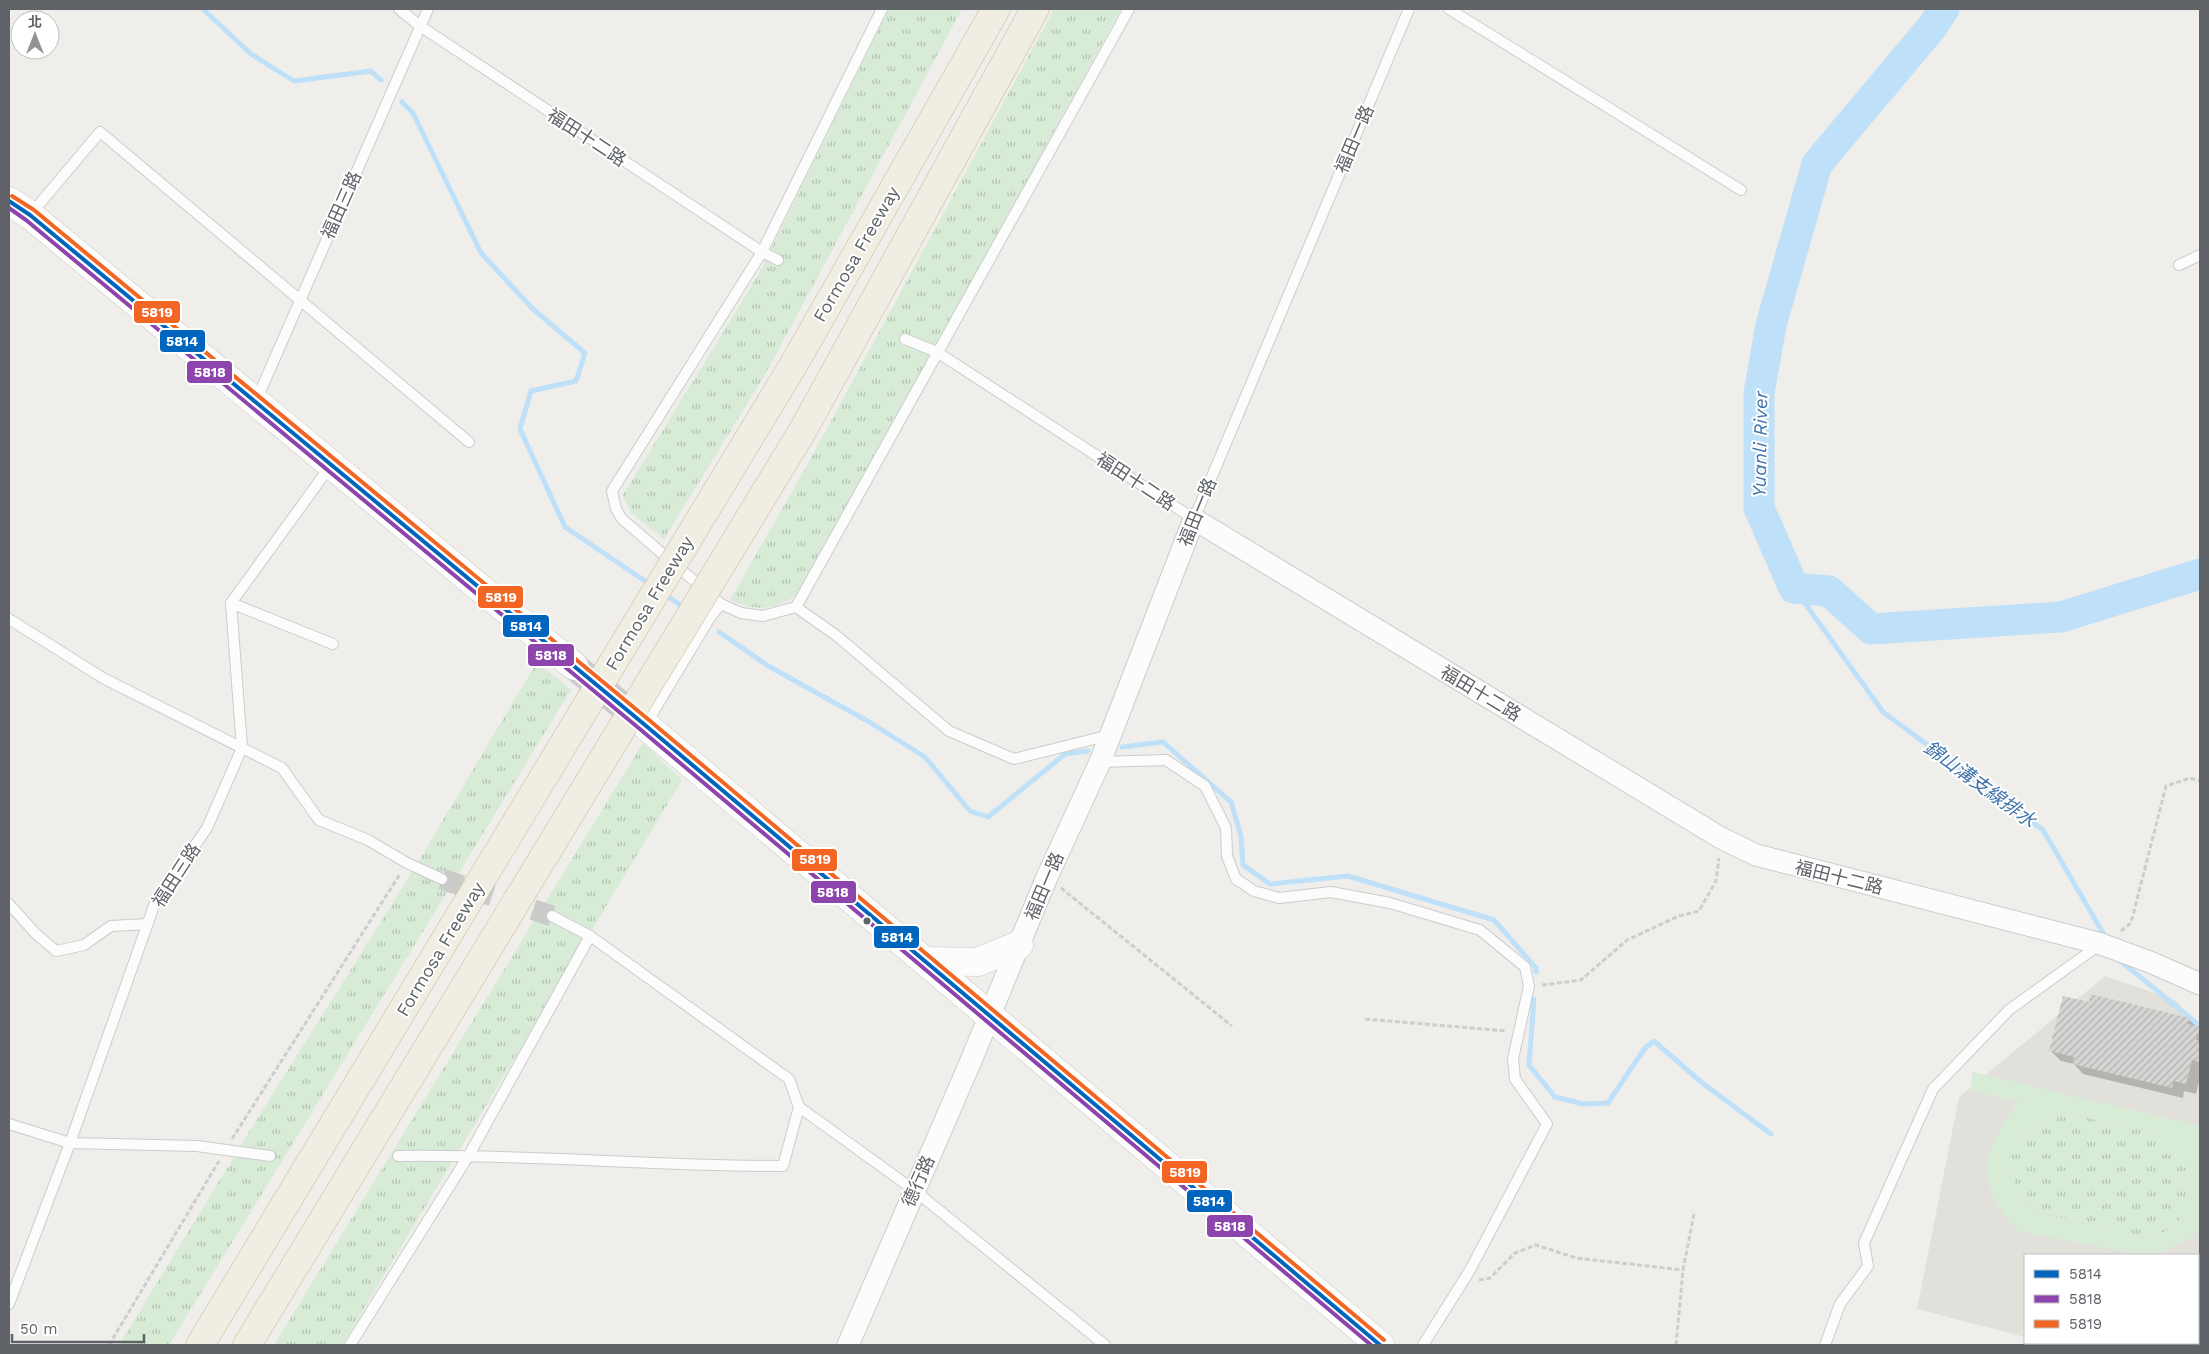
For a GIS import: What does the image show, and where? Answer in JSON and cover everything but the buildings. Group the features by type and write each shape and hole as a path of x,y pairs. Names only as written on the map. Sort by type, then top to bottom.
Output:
{"highway":[{"name":"Formosa Freeway","path":"200,1345 794,364 996,9"},
{"path":"247,1345 803,430 1035,9"}],"main road":[{"path":"19,208 332,464 574,666"},
{"path":"645,725 1380,1345"},
{"path":"926,961 978,962 1019,945"}],"street":[{"name":"福田一路","path":"990,1016 1047,877 1100,762 1194,519"},
{"name":"福田十二路","path":"1194,519 1721,838 1756,855 2111,945 2200,984"},
{"name":"德行路","path":"848,1345 990,1016"}],"lane":[{"name":"福田十二路","path":"399,9 420,26 762,252 778,260"},
{"name":"福田三路","path":"255,402 428,9"},
{"path":"882,9 762,252 612,490 616,509 622,519 721,604 742,613 763,616 796,607 1129,9"},
{"name":"福田一路","path":"1194,519 1409,9"},
{"path":"1449,9 1741,190"},
{"path":"19,208 100,132 469,442"},
{"path":"2179,265 2200,255"},
{"name":"福田十二路","path":"905,340 937,352 1194,519"},
{"path":"332,464 231,603 333,644"},
{"name":"福田三路","path":"9,1304 70,1143 155,903 207,828 242,748 231,603"},
{"path":"645,725 711,616 721,604"},
{"path":"796,607 837,636 949,731 1014,759 1110,735"},
{"path":"9,619 103,678 282,768 319,820 368,840 407,863 442,878"},
{"path":"1100,762 1166,760 1205,786 1226,828 1227,856 1236,878 1254,892 1279,898 1331,892 1390,903 1480,930 1525,967 1529,986 1513,1059 1515,1079 1547,1124 1461,1284 1423,1345"},
{"path":"9,904 35,933 56,951 84,945 111,926 147,924"},
{"path":"552,916 590,936 789,1079 799,1107 914,1190 1105,1345"},
{"path":"350,1345 469,1155 590,936"},
{"path":"1825,1345 1840,1304 1868,1266 1864,1243 1933,1089 2009,1010 2111,945"},
{"path":"398,1156 469,1155 694,1166 783,1166 799,1107"},
{"path":"9,1124 70,1143 197,1146 270,1156"}],"path":[{"path":"2111,945 2131,923 2166,786 2190,778 2200,781"},
{"path":"1529,986 1582,980 1627,940 1679,916 1699,911 1716,881 1721,838"},
{"path":"109,1345 225,1150 407,863"},
{"path":"1047,877 1232,1026"},
{"path":"1365,1019 1518,1032"},
{"path":"1676,1345 1683,1270 1694,1214"},
{"path":"1461,1284 1490,1278 1515,1253 1536,1245 1576,1258 1683,1270"}],"shaded area":[{"path":"2105,976 2175,1000 2200,1026 2200,1345 2053,1344 2199,1344 2199,1254 2024,1254 2024,1337 1917,1309 1959,1097"}],"green space":[{"path":"889,9 962,9 766,373 664,539 631,513 623,495 759,274"},
{"path":"1054,9 1121,9 799,594 782,603 766,608 740,604 730,600 805,469"},
{"path":"537,662 571,690 169,1345 119,1345 264,1108 411,874"},
{"path":"643,743 682,780 342,1345 274,1345"},
{"path":"1973,1072 2200,1126 2200,1230 2172,1247 2150,1254 2137,1254 2017,1231 1995,1199 1989,1185 1987,1172 1988,1159 1997,1135 2019,1101 1970,1091","holes":["2062,1112 2164,1135 2183,1155 2190,1169 2191,1201 2180,1219 2164,1232 2138,1236 2033,1211 2018,1196 2011,1165 2011,1149 2026,1129 2042,1117"]},
{"path":"2061,1112 2164,1135 2183,1155 2190,1169 2191,1201 2180,1219 2164,1232 2138,1236 2034,1211 2018,1196 2011,1165 2011,1149 2026,1129 2042,1117"}],"waterway":[{"path":"203,9 251,54 294,81 371,71 381,80"},
{"name":"Yuanli River","path":"1944,9 1932,27 1817,164 1771,325 1759,393 1759,508 1794,588 1829,591 1871,629 2061,617 2200,574"},
{"path":"402,102 413,113 481,253 533,309 585,353 576,381 531,391 520,429 565,527 651,585"},
{"name":"錦山溝支線排水","path":"1794,588 1883,712 2043,830 2106,938"},
{"path":"664,594 686,609"},
{"path":"719,632 770,667 871,723 925,757 970,811 988,817 1065,754 1088,751"},
{"path":"1122,747 1163,742 1231,802 1241,836 1243,865 1270,884 1348,876 1494,920 1536,968 1536,972"},
{"name":"錦山溝支線排水","path":"2117,958 2200,1026"},
{"path":"1534,999 1529,1065 1555,1097 1583,1104 1608,1103 1645,1048 1654,1041 1701,1082 1771,1134"}],"tunnel":[{"path":"574,666 645,725"},
{"path":"442,879 552,916"}],"transit line":[{"name":"5819","path":"12,196 34,210 649,720 1384,1340"},
{"name":"5814","path":"9,201 30,215 645,725 1380,1345"},
{"name":"5818","path":"9,208 26,220 641,730 1371,1345"}]}
